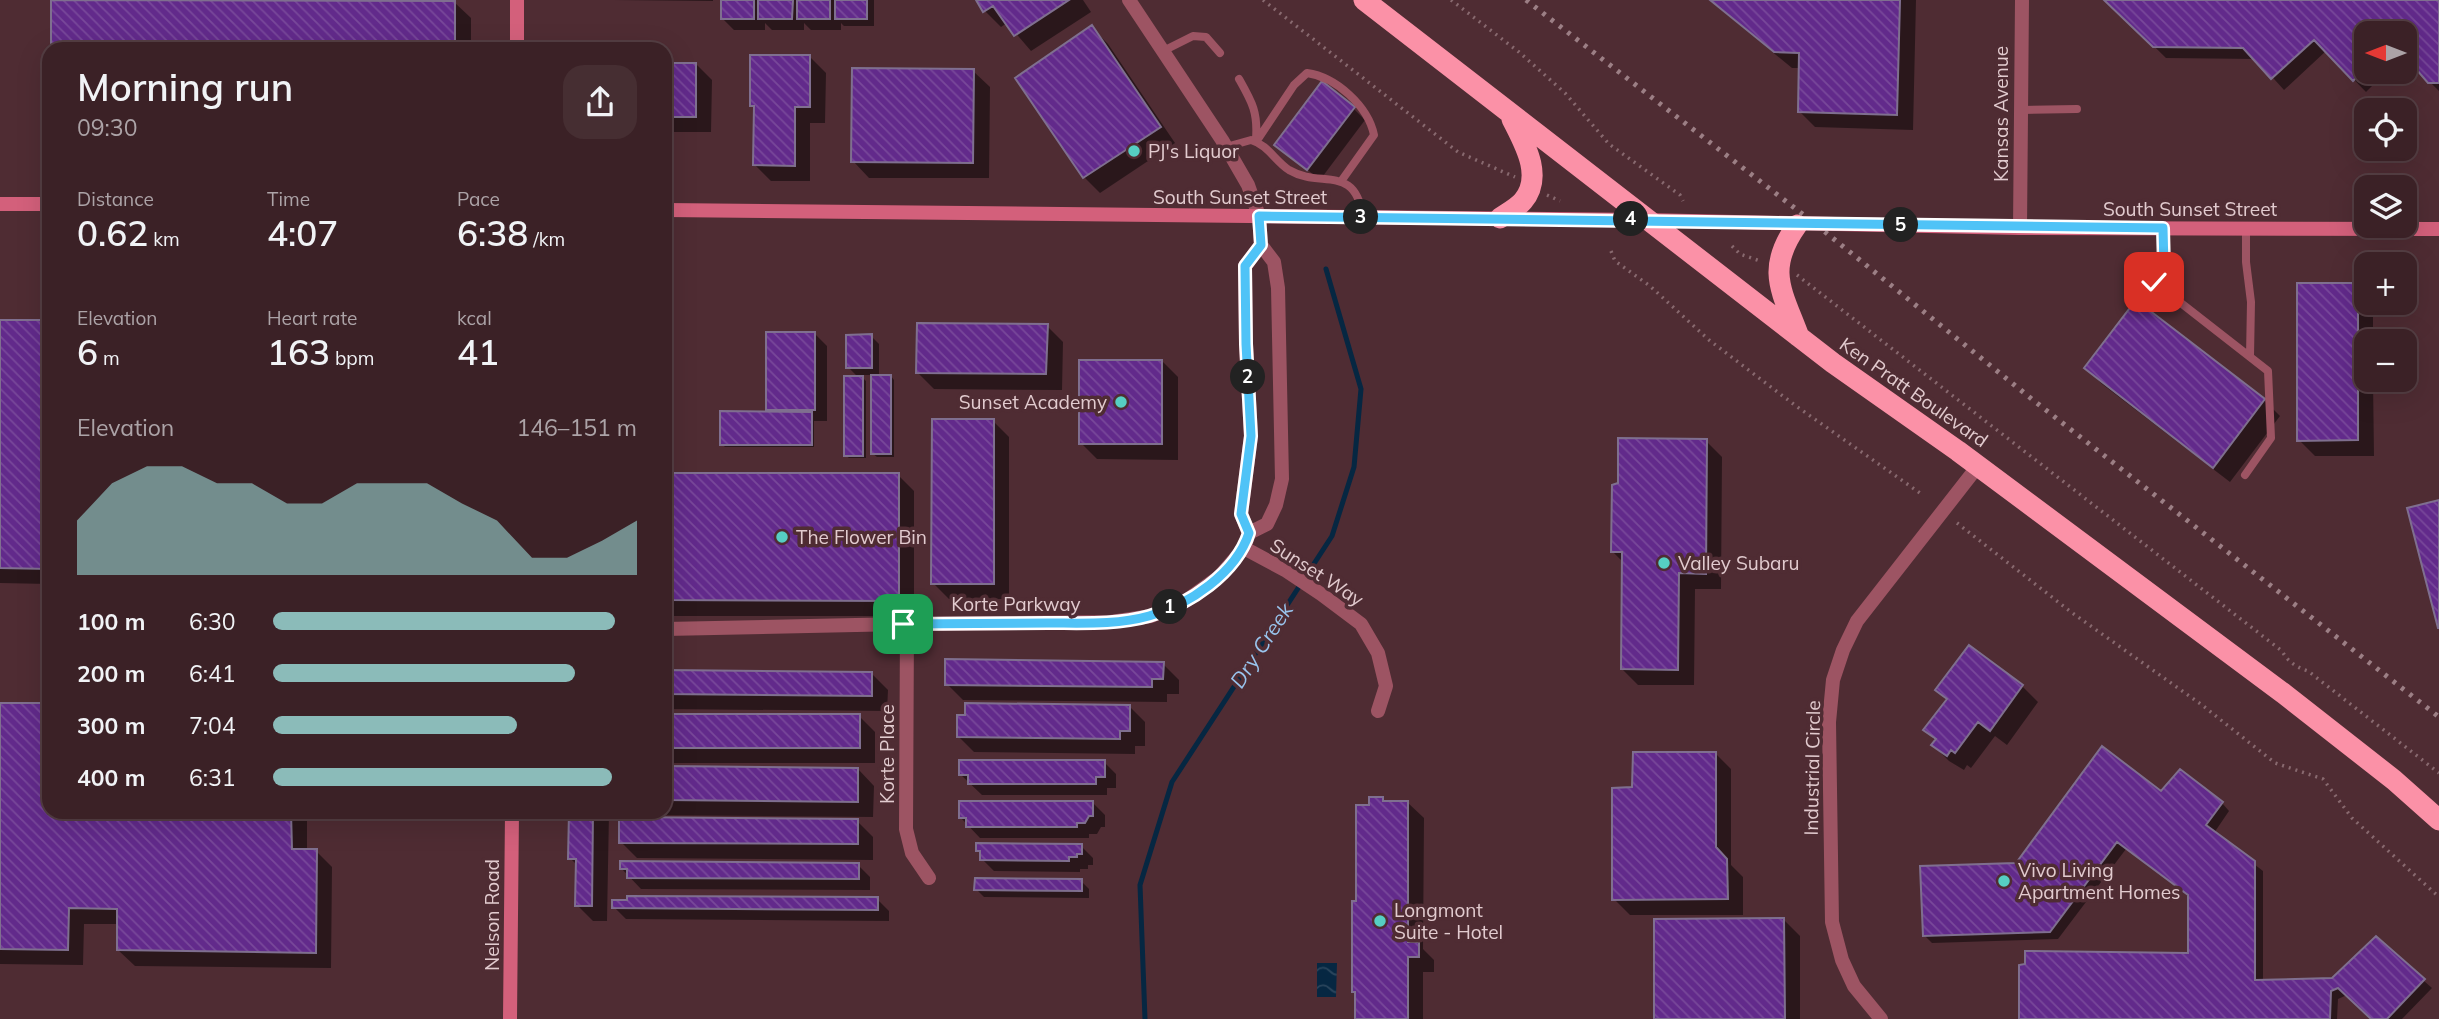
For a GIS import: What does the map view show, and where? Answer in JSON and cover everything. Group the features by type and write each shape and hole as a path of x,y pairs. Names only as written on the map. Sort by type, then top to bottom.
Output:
{"highway":[{"name":"Ken Pratt Boulevard","path":"1364,0 1799,337 1978,466 2283,693 2394,780 2439,820"},
{"path":"1500,218 1522,202 1530,187 1532,166 1525,145 1507,111"},
{"path":"1797,225 1783,244 1777,268 1799,337"}],"street":[{"path":"517,0 517,42"},
{"name":"Korte Parkway","path":"1129,0 1248,185 1259,216 1261,245 1274,262 1278,288 1282,479 1276,505 1267,524 1249,533"},
{"name":"Kansas Avenue","path":"2020,228 2022,0"},
{"path":"0,204 42,204"},
{"name":"South Sunset Street","path":"672,210 1500,218 1940,226"},
{"name":"South Sunset Street","path":"1841,224 2020,228 2439,229"},
{"name":"Korte Parkway","path":"672,629 1111,622 1151,616 1187,600 1219,577 1244,548 1249,533 1241,514 1251,436 1245,266 1261,245"},
{"name":"Industrial Circle","path":"1881,1019 1854,986 1842,960 1832,922 1829,722 1833,680 1857,621 1978,466"},
{"name":"Sunset Way","path":"1244,548 1285,570 1361,624 1378,653 1386,686 1378,710"},
{"name":"Korte Place","path":"907,624 906,829 912,853 929,878"},
{"name":"Nelson Road","path":"510,1019 512,819"}],"lane":[{"path":"1163,51 1193,36 1206,37 1220,53"},
{"path":"1256,142 1294,85 1307,73 1322,75 1360,105 1372,124 1374,135 1342,180"},
{"path":"1239,79 1255,106 1256,142"},
{"path":"2021,110 2077,109"},
{"path":"1226,147 1246,140 1256,142 1290,170 1299,174 1342,180 1361,202 1363,217"},
{"path":"2163,228 2164,267 2154,282 2268,371 2271,438 2245,475"},
{"path":"2246,228 2246,262 2251,302 2250,356"}],"path":[{"path":"1263,0 1458,152 1517,178"},
{"path":"1451,0 1519,52 1565,93 1609,144 1680,195 1683,201"},
{"path":"1542,193 1560,201"},
{"path":"1732,246 1740,254 1762,262"},
{"path":"1611,251 1615,261 1650,286 1709,340 1920,493"},
{"path":"1796,275 2282,650 2286,659 2308,671 2439,773"},
{"path":"1956,523 2071,612 2202,705 2275,763 2323,779 2352,818 2439,897"}],"water":[{"path":"1317,963 1337,963 1336,997 1317,997"}],"building":[{"path":"51,0 455,1 455,42 51,42"},
{"path":"721,0 754,0 754,19 721,19"},
{"path":"758,0 793,0 792,19 758,19"},
{"path":"797,0 830,0 830,19 797,19"},
{"path":"835,0 867,0 867,19 835,19"},
{"path":"976,0 1069,0 1014,36 993,6 983,12"},
{"path":"1710,0 1900,0 1897,115 1798,112 1799,53 1774,52"},
{"path":"2104,0 2439,0 2439,83 2428,83 2417,70 2417,21 2354,21 2353,81 2314,40 2271,79 2243,48 2153,47"},
{"path":"1092,25 1161,127 1083,178 1015,78"},
{"path":"750,55 810,55 810,107 795,107 795,166 753,165 754,106 750,106"},
{"path":"672,63 696,63 696,117 672,117"},
{"path":"852,68 974,69 973,163 851,162"},
{"path":"1322,81 1355,107 1307,170 1274,145"},
{"path":"2297,283 2354,283 2354,315 2358,315 2358,329 2354,329 2354,392 2358,392 2358,440 2297,441"},
{"path":"2136,300 2265,399 2213,468 2084,368"},
{"path":"0,320 42,320 42,569 0,568"},
{"path":"917,323 1048,324 1046,374 916,373"},
{"path":"766,332 815,332 815,410 766,410"},
{"path":"872,334 872,368 846,368 846,335"},
{"name":"Sunset Academy","path":"1079,360 1162,360 1162,444 1079,444"},
{"path":"871,375 891,375 891,454 871,454"},
{"path":"844,376 863,376 863,456 844,456"},
{"path":"720,411 812,412 812,445 720,445"},
{"path":"932,419 994,419 994,584 931,584"},
{"name":"Valley Subaru","path":"1618,438 1707,439 1706,574 1679,573 1678,670 1621,669 1622,552 1611,552 1612,485 1618,483"},
{"name":"The Flower Bin","path":"672,473 899,473 899,601 672,600"},
{"path":"2439,500 2439,628 2438,628 2407,508"},
{"path":"1969,645 2023,685 1990,731 1978,722 1955,753 1951,750 1947,756 1931,745 1936,739 1923,730 1947,699 1935,690"},
{"path":"945,659 1164,662 1163,679 1152,679 1152,687 945,685"},
{"path":"672,670 872,672 872,696 672,694"},
{"path":"0,703 42,703 42,819 291,819 292,849 317,849 316,953 117,950 117,909 69,908 68,950 0,949"},
{"path":"965,703 1130,705 1130,731 1120,731 1120,739 957,737 957,715 965,715"},
{"path":"672,714 860,714 860,748 672,748"},
{"name":"Vivo Living Apartment Homes","path":"2102,746 2161,791 2180,769 2223,802 2206,825 2255,861 2255,980 2332,978 2376,936 2425,979 2387,1019 2371,1019 2338,988 2331,991 2330,1019 2019,1019 2019,965 2025,964 2025,951 2188,953 2188,895 2117,842 2050,932 1923,936 1920,866 2016,863"},
{"path":"1633,752 1716,752 1716,847 1727,859 1728,899 1612,900 1612,788 1632,787"},
{"path":"959,760 1105,760 1105,777 1096,777 1096,784 968,784 968,775 959,775"},
{"path":"672,766 858,768 858,802 672,800"},
{"name":"Longmont Suite - Hotel","path":"1369,797 1383,797 1383,801 1408,801 1408,942 1419,942 1419,957 1408,957 1408,1019 1355,1019 1355,992 1352,992 1352,901 1356,901 1356,805 1369,805"},
{"path":"959,801 1093,801 1093,816 1089,816 1085,823 1077,823 1077,827 966,827 966,818 959,818"},
{"path":"569,819 593,819 592,906 575,906 576,859 568,859"},
{"path":"619,819 858,819 858,844 619,843"},
{"path":"976,843 1082,844 1082,854 1069,857 1069,861 980,860"},
{"path":"620,861 859,863 859,879 627,878 627,869 620,869"},
{"path":"975,878 1082,879 1082,891 974,890"},
{"path":"627,896 878,897 878,910 612,908 612,900 627,900"},
{"path":"1784,918 1785,1019 1654,1019 1654,919"}],"waterway":[{"name":"Dry Creek","path":"1145,1019 1140,885 1172,782 1332,536 1354,467 1361,389 1326,269"}],"railway":[{"path":"1526,0 1814,223 2033,400 2439,717"}],"place":[{"name":"PJ's Liquor","path":"1134,151"},
{"name":"Sunset Academy","path":"1121,402"},
{"name":"The Flower Bin","path":"782,537"},
{"name":"Valley Subaru","path":"1664,563"},
{"name":"Vivo Living Apartment Homes","path":"2004,881"},
{"name":"Longmont Suite - Hotel","path":"1380,921"}],"route":[{"path":"903,624 1111,622 1151,616 1187,600 1219,577 1244,548 1249,533 1241,514 1251,436 1245,266 1261,245 1259,216 2163,228 2164,267 2154,282"}]}
